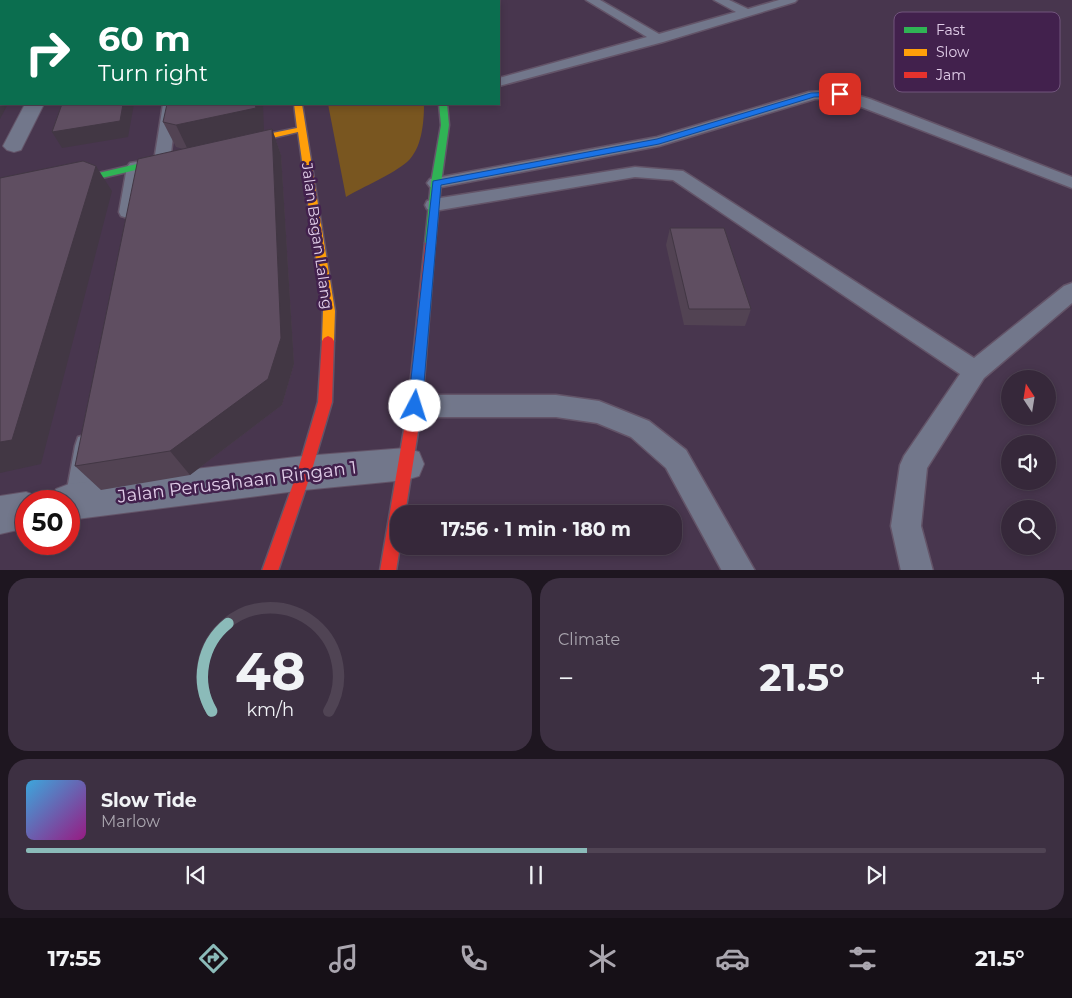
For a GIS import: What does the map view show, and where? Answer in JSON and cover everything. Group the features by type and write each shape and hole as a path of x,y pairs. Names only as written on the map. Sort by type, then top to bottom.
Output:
{"street":[{"path":"14,146 34,105"},
{"name":"Jalan Bagan Lalang","path":"270,570 304,473 325,402 329,311 298,105"},
{"path":"388,570 415,406 436,183 445,125 443,105"},
{"path":"227,146 302,129"},
{"path":"0,199 180,156"},
{"name":"Jalan Perusahaan Ringan 1","path":"80,500 304,473 406,464"},
{"path":"0,515 15,512"}],"lane":[{"path":"592,0 659,39"},
{"path":"720,0 747,13"},
{"path":"500,82 659,39 791,0"},
{"path":"436,183 659,141 814,95 840,94 1072,183"},
{"path":"162,161 170,105"},
{"path":"124,236 136,168"},
{"path":"434,205 636,172 676,175 699,188 975,371"},
{"path":"917,570 906,526 914,465 975,371 1072,291"},
{"path":"415,406 556,406 599,412 640,428 676,459 739,570"},
{"path":"77,490 93,422"}],"shaded area":[{"path":"328,105 424,105 423,127 419,143 412,157 401,167 346,197"}],"building":[{"path":"62,105 123,105 120,121 52,132"},
{"path":"167,105 255,105 256,108 176,125 163,122"},
{"path":"272,129 281,338 268,379 170,451 75,466 138,159"},
{"path":"83,161 96,166 12,440 0,442 0,178"},
{"path":"670,228 724,228 751,309 689,309"}],"traffic: fast":[{"path":"430,243 436,183 445,125 443,105"},
{"path":"0,199 171,159"}],"traffic: slow":[{"path":"298,105 329,311 328,341"},
{"path":"238,143 302,129"}],"traffic: jam":[{"path":"388,570 415,406 430,243"},
{"path":"270,570 304,473 325,402 328,341"}],"route":[{"path":"415,406 436,183 659,141 814,95 840,94"}]}
